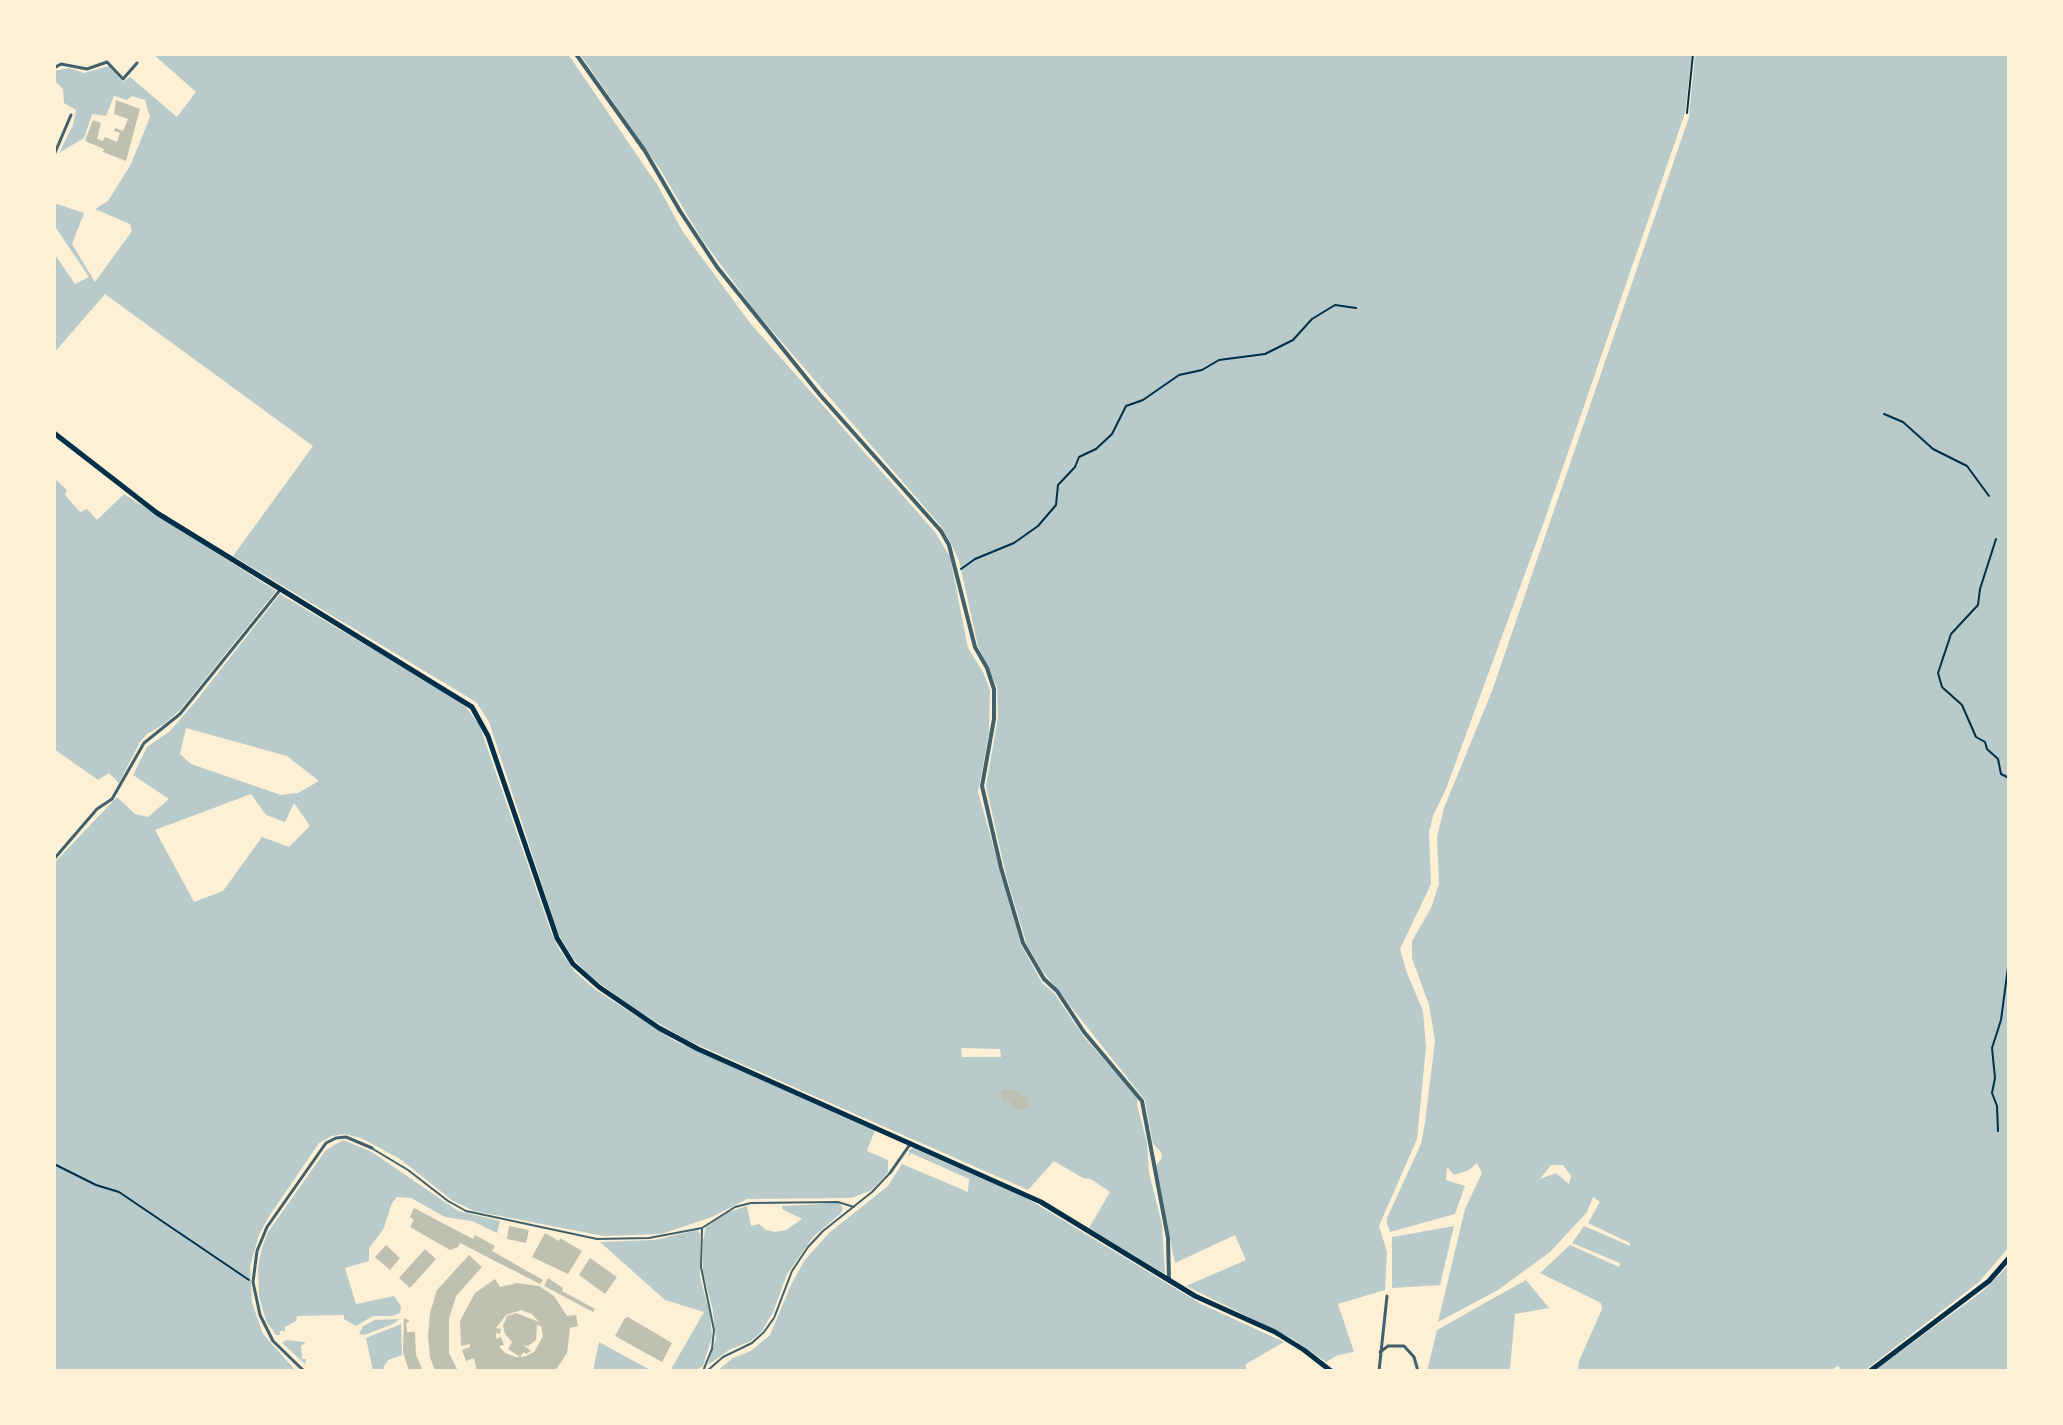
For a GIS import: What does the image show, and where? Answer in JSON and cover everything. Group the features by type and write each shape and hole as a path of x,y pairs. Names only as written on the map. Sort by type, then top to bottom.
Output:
{"main road":[{"path":"55,436 147,506 280,590 453,692 472,707 486,729 557,938 583,974 635,1013 684,1042 1041,1202 1226,1312 1275,1332 1331,1371"},
{"path":"1870,1371 1989,1281 2009,1258"}],"street":[{"path":"576,54 650,158 717,267 820,395 941,531 949,545 975,647 994,689 994,719 982,786 1023,943 1044,979 1057,991 1084,1032 1142,1101 1168,1238 1169,1280"},
{"path":"54,68 61,64 87,69 107,62 123,79 137,63"},
{"path":"54,155 71,115"},
{"path":"55,856 97,809 112,799 144,743 180,714 280,590"},
{"path":"304,1371 284,1354 260,1315 253,1282 257,1251 267,1227 326,1143 336,1138 346,1137 372,1148 408,1170 448,1201 475,1214 608,1240 649,1238 702,1228 735,1207 751,1203 844,1202 854,1207"},
{"path":"703,1371 752,1343 764,1332 774,1318 792,1271 808,1247 890,1173 911,1142"},
{"path":"702,1228 701,1267 714,1330 712,1349 703,1371"},
{"path":"1379,1371 1387,1296"},
{"path":"1380,1352 1395,1344 1404,1346 1414,1357 1418,1371"},
{"path":"1831,1371 1841,1371"}],"path":[{"path":"1687,113 1693,54"},
{"path":"957,571 975,559 1014,543 1038,526 1056,505 1058,485 1075,467 1079,457 1096,449 1112,434 1126,406 1143,400 1179,375 1202,370 1219,360 1265,354 1293,340 1312,319 1335,305 1356,308"},
{"path":"1884,414 1903,422 1933,449 1967,466 1989,496"},
{"path":"1996,539 1978,605 1951,634 1938,673 1942,687 1962,705 1976,737 1985,742 1987,749 1998,759 2001,774 2009,778"},
{"path":"1998,1131 1997,1106 1992,1093 1995,1078 1992,1048 2001,1020 2009,960"},
{"path":"55,1166 119,1192 253,1282"}],"shaded area":[{"path":"153,54 568,54 658,186 683,232 750,323 935,532 950,557 968,648 990,690 989,732 978,792 1021,945 1042,983 1054,993 1084,1037 1138,1098 1149,1173 1162,1224 1165,1274 1089,1228 1110,1192 1091,1179 1083,1178 1054,1161 1028,1190 687,1040 638,1011 588,975 558,933 489,722 476,702 233,556 313,446 105,294 54,353 54,253 75,284 89,277 54,225 54,203 84,213 72,244 95,282 132,231 130,224 95,209 108,201 131,164 150,117 145,100 114,96 106,116 92,114 84,138 59,153 73,125 76,110 64,103 63,89 54,80 54,71 69,68 84,73 109,66 123,82 130,77 177,117 196,92","holes":["961,1048 1000,1049 1001,1057 962,1057"]},
{"path":"580,54 1692,54 1685,113 1545,519 1446,789 1433,816 1429,832 1431,884 1400,949 1423,1011 1426,1047 1417,1139 1379,1226 1387,1252 1385,1290 1338,1304 1354,1352 1338,1355 1326,1362 1293,1339 1186,1286 1246,1260 1235,1235 1175,1263 1155,1167 1162,1158 1161,1152 1153,1144 1145,1100 1041,969 1027,945 1006,875 986,786 998,717 997,687 978,646 959,561 950,541 940,525 755,311 701,238 660,169"},
{"path":"1695,54 2009,54 2009,1247 1979,1282 1864,1371 1843,1371 1838,1366 1829,1371 1578,1371 1579,1361 1602,1309 1601,1303 1540,1273 1570,1245 1619,1267 1620,1263 1572,1243 1584,1226 1630,1246 1630,1243 1588,1223 1600,1202 1593,1197 1587,1212 1550,1252 1498,1290 1438,1322 1465,1209 1482,1173 1477,1163 1469,1170 1454,1175 1447,1167 1446,1180 1465,1186 1455,1214 1390,1232 1387,1224 1421,1144 1425,1122 1435,1041 1429,1005 1412,958 1412,941 1431,908 1439,884 1437,837 1444,808 1492,691 1689,117","holes":["1551,1165 1563,1165 1571,1176 1569,1184 1556,1173 1540,1179"]},
{"path":"54,478 67,490 65,495 80,512 87,509 97,520 124,494 276,591 180,710 140,742 119,783 109,773 98,780 54,749"},
{"path":"280,594 466,707 479,724 551,932 575,972 596,990 675,1041 875,1130 867,1151 888,1160 888,1172 870,1191 851,1198 747,1199 712,1217 661,1234 604,1236 474,1211 453,1201 400,1159 361,1138 345,1134 332,1136 319,1143 268,1218 259,1235 250,1266 252,1303 263,1334 296,1371 54,1371 54,863 117,797 135,814 148,817 169,799 133,775 147,747 170,731","holes":["186,728 287,756 319,781 298,793 281,795 191,764 180,754","251,794 266,815 285,822 294,803 310,826 289,847 262,837 223,891 194,902 155,830"]},
{"path":"343,1140 372,1152 458,1211 500,1221 497,1233 472,1221 445,1217 411,1198 397,1197 383,1230 369,1248 369,1261 345,1268 356,1304 394,1296 401,1306 400,1313 373,1316 356,1326 344,1319 344,1315 297,1316 296,1321 285,1327 285,1331 276,1335 266,1321 259,1296 258,1268 262,1248 268,1232 326,1150"},
{"path":"913,1148 1028,1199 1201,1304 1284,1342 1246,1364 1246,1371 717,1371 733,1358 751,1351 770,1335 804,1261 829,1233 888,1186 902,1164 968,1192 969,1179 911,1153 909,1157 909,1150"},
{"path":"839,1203 843,1208 841,1213 814,1236 787,1274 773,1312 762,1331 751,1341 729,1350 708,1365 716,1338 703,1272 706,1227 728,1212 747,1206 751,1226 759,1224 775,1232 786,1230 802,1219 782,1209 782,1206"},
{"path":"1454,1226 1440,1285 1392,1288 1392,1237"},
{"path":"697,1230 700,1234 700,1278 710,1314 712,1337 703,1366 694,1371 670,1371 704,1312 665,1300 600,1242 655,1240"},
{"path":"2009,1265 2009,1371 1874,1371 1983,1291"},
{"path":"1526,1280 1549,1308 1515,1314 1510,1368 1506,1371 1427,1371 1437,1330"},
{"path":"400,1319 364,1335 359,1334 363,1326 375,1320"},
{"path":"401,1324 402,1355 388,1360 383,1368 385,1371 373,1371 366,1338"},
{"path":"286,1340 304,1342 301,1345 305,1364 282,1343"},
{"path":"599,1342 652,1371 593,1371"}],"building":[{"path":"116,100 140,109 126,161 85,141 93,120 101,123 97,139 103,141 105,137 117,142 120,133 114,131 115,128 123,131 128,119 114,114"},
{"path":"1015,1089 1022,1097 1028,1097 1029,1108 1012,1110 1010,1101 1003,1102 1001,1091"},
{"path":"414,1208 473,1239 475,1235 495,1246 492,1251 543,1280 540,1284 460,1243 450,1250 410,1227 414,1220 410,1217"},
{"path":"509,1226 529,1230 526,1243 507,1239"},
{"path":"545,1233 582,1251 568,1274 532,1257"},
{"path":"386,1245 400,1258 390,1270 375,1257"},
{"path":"425,1249 436,1259 410,1288 399,1278"},
{"path":"469,1255 482,1267 456,1296 449,1319 449,1353 458,1371 435,1371 428,1336 430,1313 437,1290"},
{"path":"590,1258 617,1277 605,1294 579,1275"},
{"path":"548,1278 563,1288 562,1291 595,1309 593,1312 544,1286"},
{"path":"495,1279 500,1287 517,1283 539,1286 554,1296 567,1316 576,1315 578,1326 570,1328 567,1353 555,1371 477,1371 474,1358 466,1361 462,1350 470,1344 461,1346 460,1321 475,1293","holes":["521,1310 532,1314 539,1322 516,1313 507,1316 503,1326 512,1342 508,1349 520,1357 505,1353 499,1346 504,1345 501,1337 496,1339 496,1333 500,1334 501,1329 496,1328 506,1315","537,1325 541,1326 543,1336 534,1352 520,1357 524,1352 531,1351 523,1345 528,1346 536,1340"]},
{"path":"628,1317 672,1343 662,1362 615,1336"},
{"path":"404,1318 410,1321 406,1323 407,1332 415,1332 416,1355 423,1371 409,1371 403,1352"}]}
